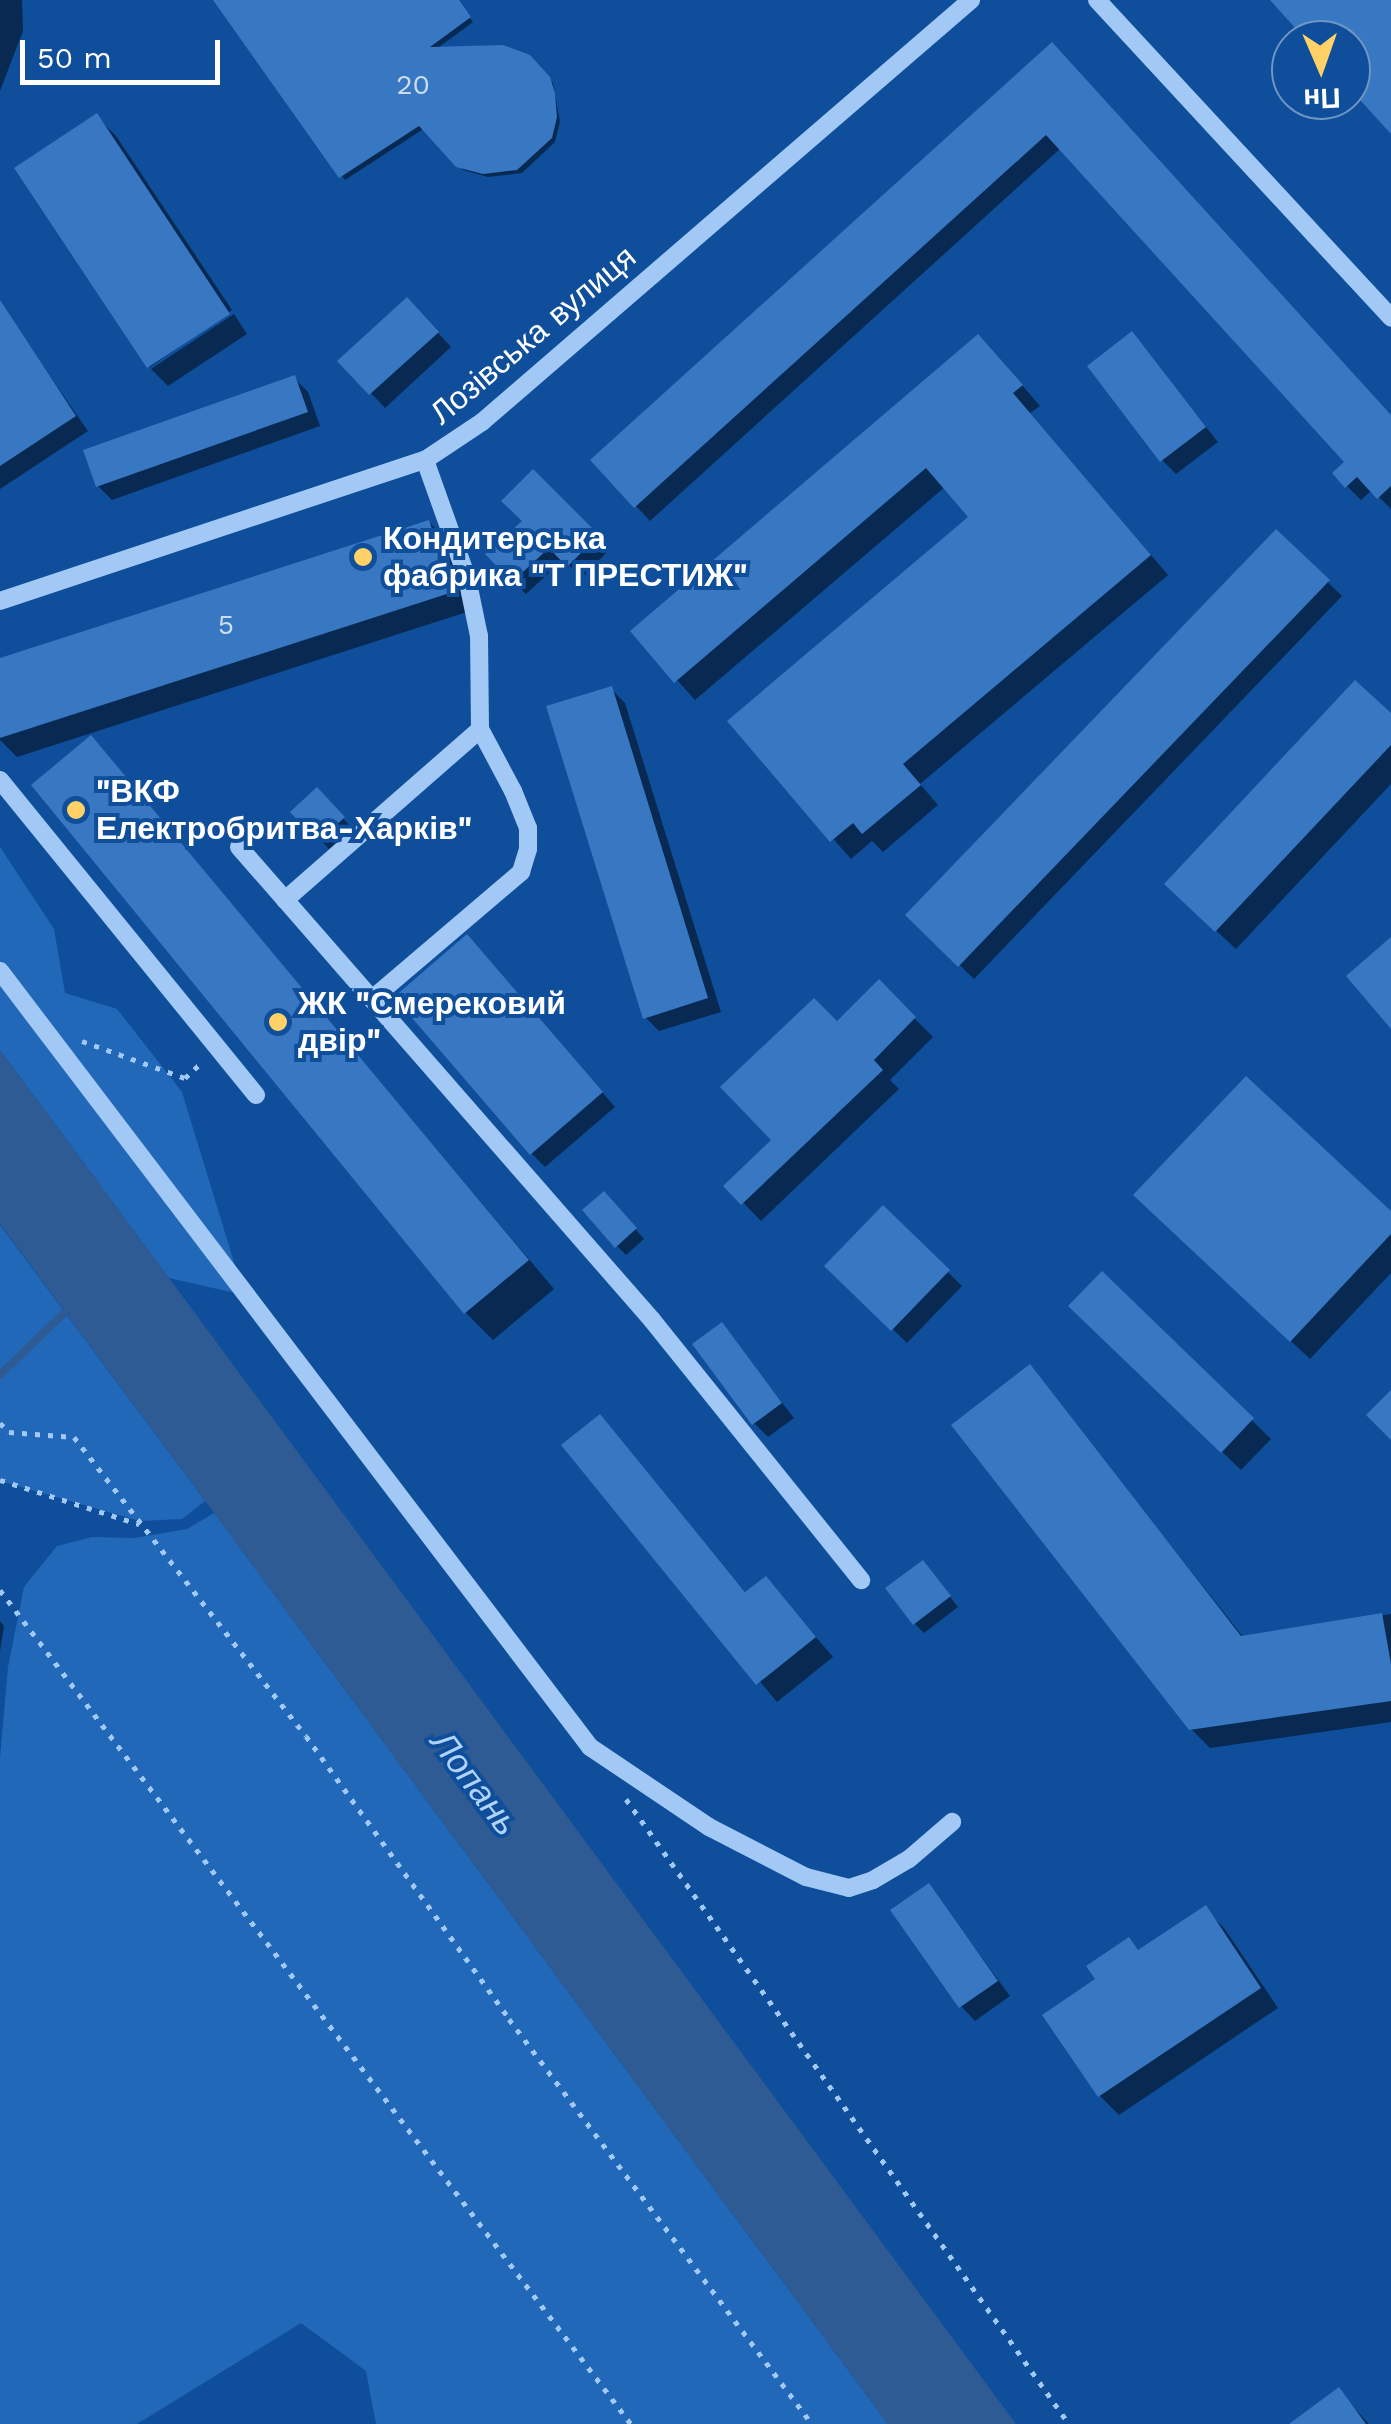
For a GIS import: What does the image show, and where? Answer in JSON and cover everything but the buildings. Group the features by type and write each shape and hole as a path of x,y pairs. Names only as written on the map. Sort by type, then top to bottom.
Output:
{"street":[{"name":"Лозівська вулиця","path":"0,601 425,460 482,422 971,0"},
{"path":"1097,0 1391,318"},
{"path":"372,999 522,872 528,828 480,729 479,636 468,578 425,460"},
{"path":"285,900 480,729"},
{"path":"0,780 256,1095"},
{"path":"240,847 652,1320 861,1580"},
{"path":"0,971 590,1747 709,1828 806,1877 849,1888 873,1880 909,1858 952,1822"}],"path":[{"path":"77,1039 184,1078 218,1048"},
{"path":"0,1423 9,1432 74,1437 317,1750 509,2018 812,2424"},
{"path":"0,1480 142,1524"},
{"path":"0,1590 632,2424"},
{"path":"624,1796 1069,2424"}],"shaded area":[{"path":"0,847 54,929 65,993 117,1009 182,1092 244,1295 169,1278 0,1050"},
{"path":"0,1225 205,1501 182,1519 140,1521 0,1481"},
{"path":"214,1513 888,2424 376,2424 366,2371 301,2323 137,2424 0,2424 0,1758 8,1667 24,1587 57,1546 92,1537 134,1538 187,1529"}],"water":[{"name":"Лопань","path":"0,1050 1016,2424 888,2424 0,1224"}],"waterway":[{"path":"0,1375 65,1312"}],"place":[{"name":"Кондитерська фабрика \"Т ПРЕСТИЖ\"","path":"363,557"},
{"name":"\"ВКФ Електробритва-Харків\"","path":"76,810"},
{"name":"ЖК \"Смерековий двір\"","path":"278,1022"}]}
